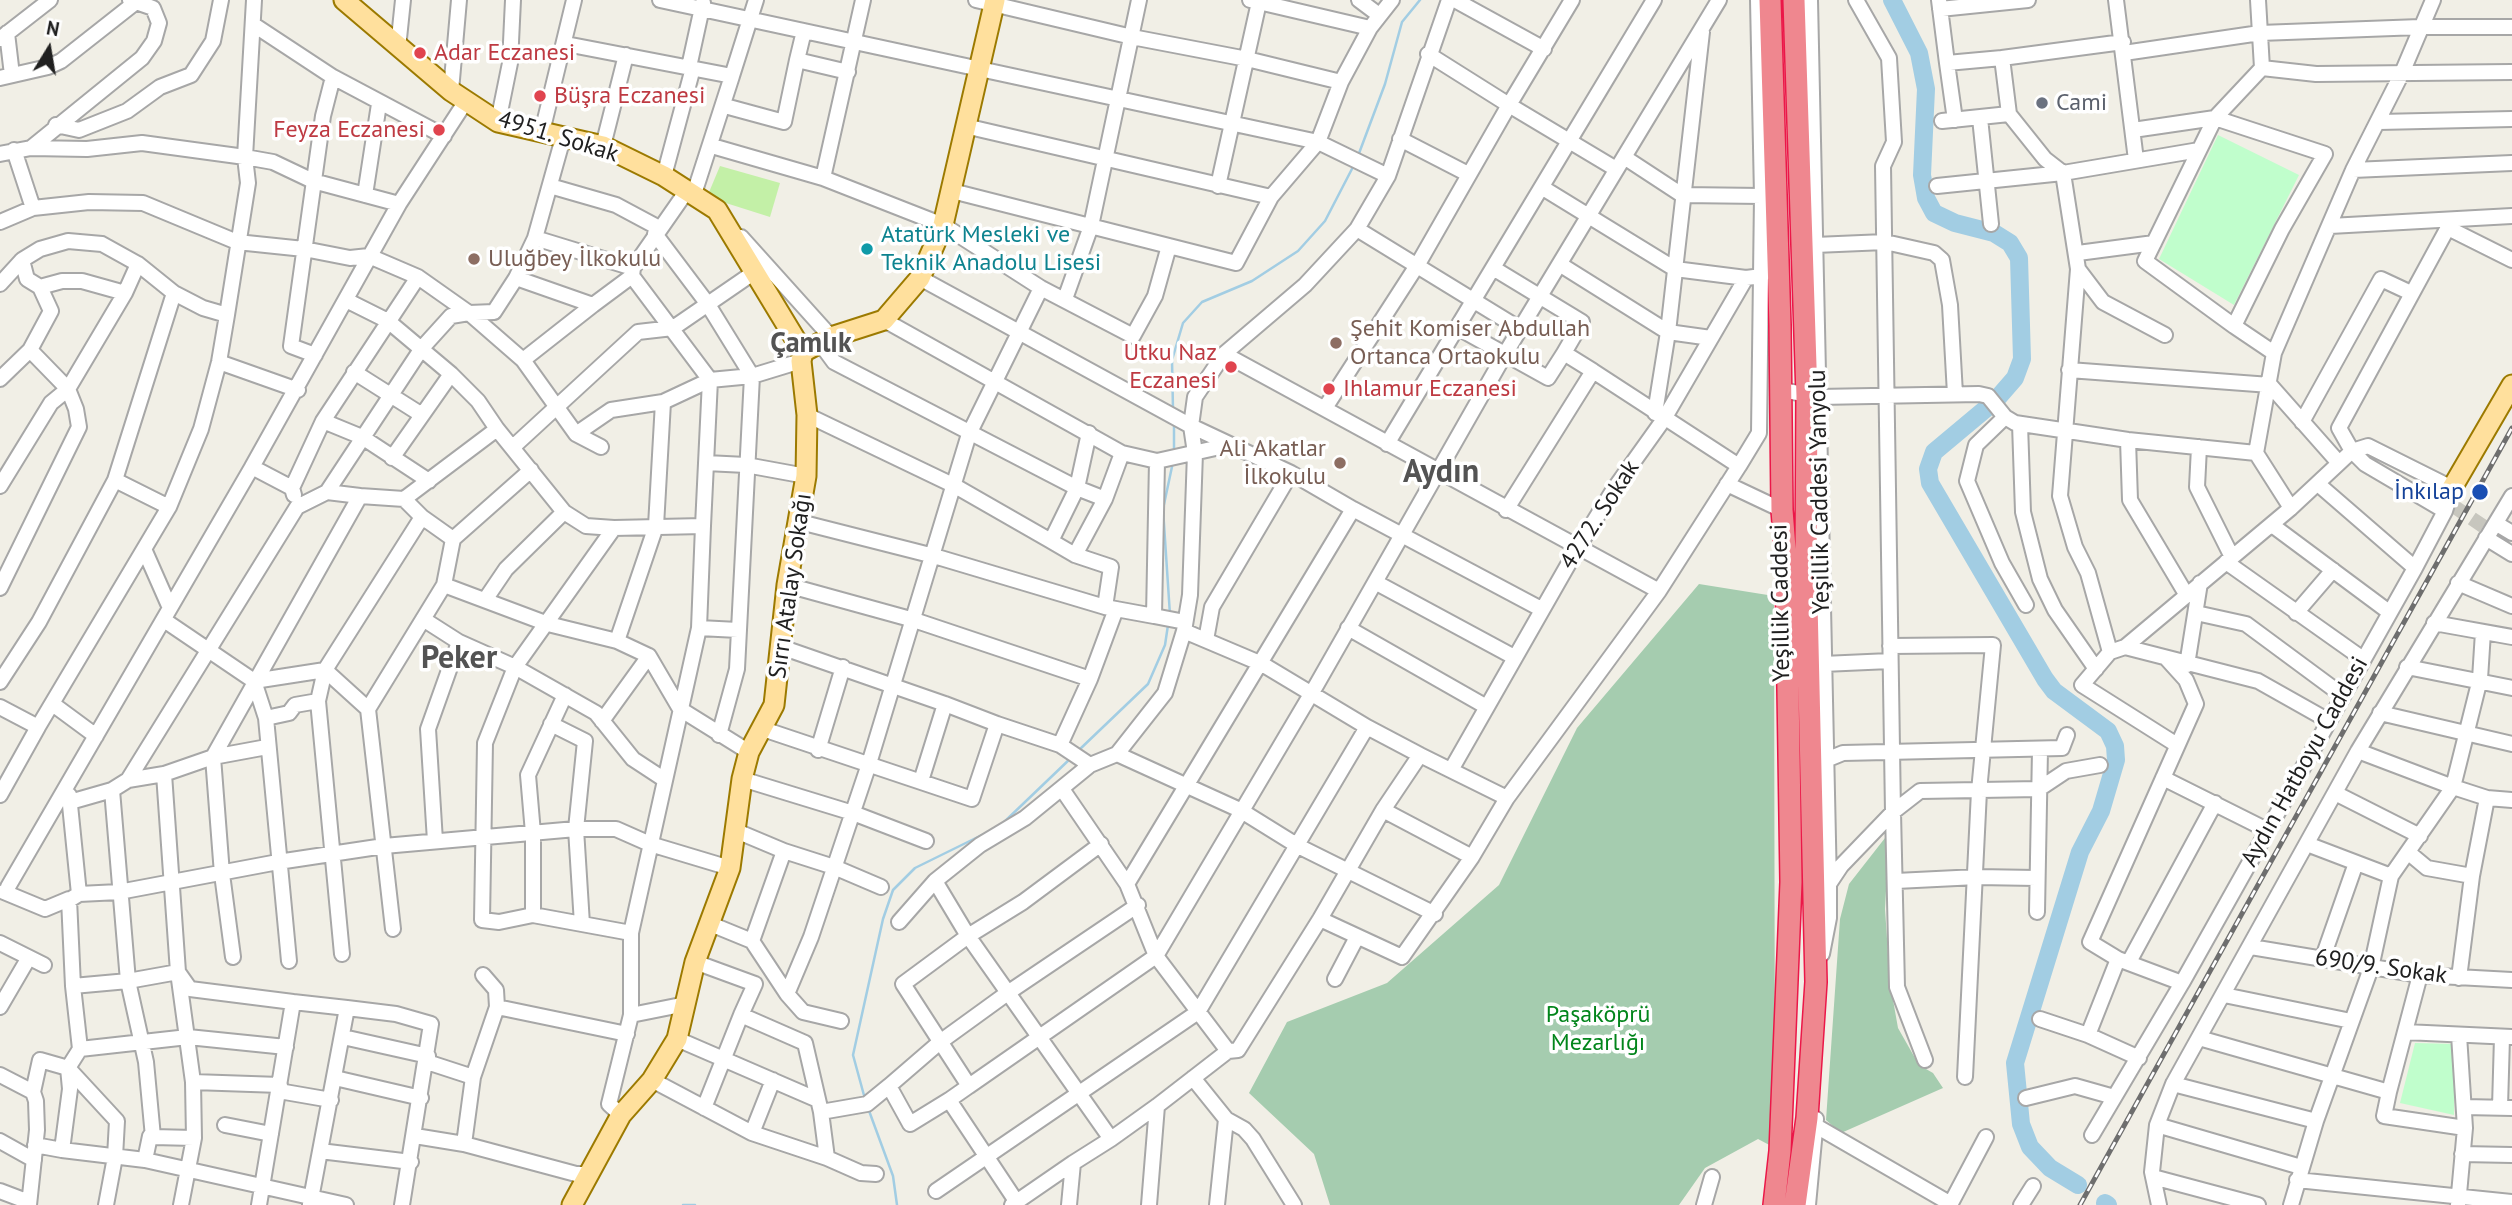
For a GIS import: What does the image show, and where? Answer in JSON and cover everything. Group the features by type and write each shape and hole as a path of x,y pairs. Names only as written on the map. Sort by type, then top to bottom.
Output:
{"highway":[{"name":"Yeşillik Caddesi","path":"1770,0 1782,390 1782,510 1786,574 1791,882 1780,1151 1774,1205"},
{"name":"Yeşillik Caddesi","path":"1794,0 1813,396 1806,561 1816,982 1795,1205"}],"main road":[{"name":"4951. Sokak","path":"344,0 398,48 459,96 498,122 603,146 664,176 716,210 756,271 814,348"},
{"path":"814,348 884,320 920,278 943,225 965,125 981,69 988,1"},
{"name":"Sırrı Atalay Sokağı","path":"572,1205 621,1115 652,1080 677,1039 695,962 730,868 742,779 749,752 774,705 787,585 806,476 807,415 814,348"},
{"name":"Aydın Hatboyu Caddesi","path":"2444,492 2512,385"}],"street":[{"path":"30,148 142,58 154,41 159,23 153,8 133,1 61,61 48,67 6,76 4,36 50,0"},
{"path":"56,125 79,130 127,111 160,87 191,75 213,40 221,0"},
{"path":"0,794 169,507 201,429 219,362 248,183 245,157 254,0"},
{"path":"398,48 403,0"},
{"path":"458,0 459,96 444,136 399,204 298,390 69,783 3,890 45,908 74,897 119,892 278,862 384,846 576,829 616,829 649,844 730,868"},
{"path":"498,122 510,63 513,0"},
{"path":"542,132 566,44 574,0"},
{"path":"660,0 703,5 751,21 1318,142 1388,176"},
{"path":"523,360 633,272 657,231 690,195 712,146 756,0"},
{"path":"823,178 863,0"},
{"path":"1065,299 1090,226 1139,0"},
{"path":"1359,0 1374,21"},
{"path":"951,191 1236,263 1270,197 1318,142 1341,82 1374,21 1392,0"},
{"path":"899,922 935,881 980,845 1024,818 1090,765 1117,754 1165,693 1185,627 1191,595 1195,453 1191,426 1195,397 1224,354 1305,285 1357,229 1388,176 1428,54 1449,0"},
{"path":"1455,0 1544,48"},
{"path":"1325,408 1418,264 1468,174 1572,0"},
{"path":"1387,444 1654,0"},
{"path":"889,1086 910,1124 949,1100 1156,956 1312,692 1505,354 1719,0"},
{"path":"1320,919 1402,957 1435,914 1472,858 1507,797 1658,591 1759,433 1762,196 1758,0"},
{"name":"Yeşillik Caddesi Yanyolu","path":"1810,0 1815,245 1813,396"},
{"path":"1856,0 1889,58 1894,142 1883,166 1890,751 1896,881 1896,987 1924,1060"},
{"path":"2009,114 1949,121 1947,63 1940,5 2028,0"},
{"path":"2116,0 2136,160"},
{"path":"2258,0 2262,68 2215,118 2144,261 2274,353"},
{"path":"2291,508 2256,453 2274,353 2353,170 2379,122 2433,0"},
{"path":"988,1 1132,37 1248,59 1341,82"},
{"path":"1218,186 1248,59 1254,1 1374,21"},
{"path":"664,176 703,5"},
{"path":"254,25 379,104 444,136"},
{"path":"1660,416 1702,27"},
{"path":"1947,63 2260,33 2420,27 2512,27"},
{"path":"725,106 784,122 804,31"},
{"path":"566,44 732,76"},
{"path":"1428,54 1568,140 1682,195 1762,196"},
{"path":"603,146 626,55"},
{"path":"2002,58 2009,114 2045,159 2063,173 2078,253 2060,496 2075,547 2088,573 2110,652"},
{"path":"797,60 848,72"},
{"path":"2262,68 2316,74 2512,72"},
{"path":"316,355 291,346 323,116 333,77"},
{"path":"365,195 379,104"},
{"path":"1980,118 1991,224"},
{"path":"2133,130 2215,118 2325,154 2282,229 2234,326"},
{"path":"2379,122 2512,119"},
{"path":"965,125 1270,197"},
{"path":"128,780 297,507 327,492 389,394 422,348 451,316 494,312 516,278 535,238 564,138"},
{"path":"1400,139 1468,174"},
{"path":"33,208 7,152 30,148 87,149 142,143 273,162 313,181 399,204"},
{"path":"712,146 823,178 943,225 1041,288 1133,336 1155,296 1169,246"},
{"path":"1937,186 2063,173 2199,150"},
{"path":"2353,170 2512,163"},
{"path":"550,186 617,205 657,231 708,303 752,376 737,670 719,735"},
{"path":"1543,188 1675,269 1746,278 1762,276"},
{"path":"0,222 33,208 89,202 143,204 237,242 304,249 350,258 369,256 418,277 469,313 523,360 576,434 601,447"},
{"path":"716,210 814,348 834,362 969,434 1077,488 1105,499"},
{"path":"2330,226 2450,224 2512,216"},
{"path":"2450,224 2512,260"},
{"path":"2445,511 2365,464 2352,451 2339,428 2450,224"},
{"path":"1357,229 1474,298 1520,329"},
{"path":"535,238 633,272 710,380 699,628 631,933 631,1015 609,1104 621,1115"},
{"path":"0,284 22,260 40,249 68,241 102,244 138,264 174,293 202,308 227,315"},
{"path":"1815,245 1885,242 1934,253 1942,260 1950,305 1955,394"},
{"path":"2078,253 2154,243"},
{"path":"0,379 30,350 51,311 40,286 27,279 22,260"},
{"path":"0,486 51,403 68,389 125,293 138,264"},
{"path":"1561,265 1668,332 1711,338"},
{"path":"1458,328 1548,378 1564,353 1582,322 1493,268"},
{"path":"2078,270 2103,302 2165,335"},
{"path":"513,447 638,332 673,328 756,271"},
{"path":"297,507 292,488 323,421 418,277"},
{"path":"516,278 593,305"},
{"path":"920,278 1191,426 1291,473 1541,609"},
{"name":"4272. Sokak","path":"1451,770 1541,609 1746,278"},
{"path":"2302,422 2381,279 2411,293"},
{"path":"40,286 62,281 82,281 125,293"},
{"path":"788,994 853,813 895,685 969,434 992,382 1041,288"},
{"path":"0,682 39,622 115,480 174,293"},
{"path":"346,300 388,321 451,374 478,401 497,429 564,512 586,526 703,526"},
{"path":"884,320 1122,453 1157,461 1229,445"},
{"path":"576,434 611,410 663,402 710,380 752,376 814,348"},
{"path":"0,589 79,427 76,409 68,389 30,350"},
{"path":"1564,353 1739,466"},
{"path":"1224,354 1658,591"},
{"path":"219,362 298,390"},
{"path":"2069,370 2270,386 2339,463"},
{"path":"1506,510 1593,371"},
{"path":"354,372 422,415"},
{"path":"392,458 451,374"},
{"path":"1782,390 1813,396 1979,394 1990,399 2003,415 2020,424 2129,440 2256,453"},
{"path":"617,641 656,526 663,402"},
{"path":"807,415 955,486 1075,555 1111,567 1111,608 1090,679 1059,745"},
{"path":"2003,415 1976,445 1968,481 2002,563 2025,605"},
{"path":"323,421 362,438 429,481"},
{"path":"2020,424 2023,512 2040,579 2055,610 2096,668"},
{"path":"327,492 404,499 497,429"},
{"path":"1759,433 1782,431 1813,434"},
{"path":"1051,541 1077,488 1089,433"},
{"name":"Yeşillik Caddesi Yanyolu","path":"1813,434 1829,884 1829,918 1816,982"},
{"path":"2129,440 2130,500 2186,594"},
{"path":"2177,745 2082,684 2110,652 2126,647 2186,594 2272,525 2352,451 2368,446 2444,492"},
{"path":"2199,447 2197,487 2229,560 2296,613 2362,659"},
{"path":"1075,555 1105,499 1122,453"},
{"path":"1154,616 1157,461"},
{"path":"706,463 746,465 806,476"},
{"path":"252,467 292,488"},
{"path":"393,929 368,709 444,585 453,539 531,470"},
{"path":"1206,640 1212,607 1291,473"},
{"path":"115,480 169,507"},
{"path":"1727,484 1782,510"},
{"path":"2318,484 2415,568"},
{"name":"Aydın Hatboyu Caddesi","path":"2092,1135 2182,983 2415,568 2445,511 2444,492"},
{"path":"233,957 222,874 213,757 360,496"},
{"name":"Aydın Hatboyu Caddesi","path":"2159,1205 2153,1175 2157,1125 2173,1084 2358,751 2512,496"},
{"path":"404,499 422,517 453,539"},
{"path":"1127,884 1353,509"},
{"path":"485,600 506,569 564,512"},
{"path":"342,954 318,701 325,670 422,517"},
{"path":"800,522 934,556 1111,608 1154,616 1185,627 1206,640 1262,664 1367,727 1420,755 1507,797"},
{"path":"2497,524 2511,544"},
{"path":"2272,525 2389,612"},
{"path":"614,528 515,667 485,743 486,837 482,920 499,922 533,915 631,933"},
{"path":"2486,538 2511,544"},
{"path":"144,549 167,614 209,650 254,681 266,718 289,961"},
{"path":"2296,613 2333,570"},
{"path":"1375,582 1514,657"},
{"path":"2187,665 2200,583"},
{"path":"2458,583 2512,606"},
{"path":"444,585 548,624 617,641 649,656 680,709 749,752"},
{"path":"787,585 914,620 1090,679"},
{"path":"2196,613 2246,624 2342,695"},
{"path":"423,620 459,642 515,667 596,713 633,759 665,780"},
{"path":"2434,623 2512,637"},
{"path":"699,628 738,630"},
{"path":"1348,628 1485,706"},
{"path":"2291,1205 2316,1121 2371,968 2391,876 2454,788 2479,682 2483,632"},
{"path":"435,841 428,729 459,642"},
{"path":"1823,664 1890,653 1993,645 1979,792 1977,877 1965,1077"},
{"path":"781,647 1059,745 1090,765"},
{"path":"2126,647 2187,665 2258,681 2329,721"},
{"path":"602,721 649,656"},
{"path":"2167,659 2186,680 2196,705 2090,942 2123,960 2182,983"},
{"path":"818,750 843,667"},
{"path":"2407,667 2512,688"},
{"path":"254,681 325,670"},
{"path":"325,670 368,709"},
{"path":"533,915 533,833 528,775 565,695"},
{"path":"266,718 289,713 295,705 318,701"},
{"path":"921,781 945,704"},
{"path":"54,705 96,736"},
{"path":"0,707 38,727"},
{"path":"2380,713 2512,744"},
{"path":"551,724 585,741 576,829 582,924"},
{"path":"763,729 868,767 921,781 972,799 997,724"},
{"path":"936,1191 1078,1091 1198,1012 1367,727"},
{"path":"1826,760 1843,753 2062,748 2067,735"},
{"path":"70,802 112,790 128,780 164,774 213,757 267,747"},
{"path":"2037,912 2040,750"},
{"path":"2358,751 2454,788 2487,797 2512,800"},
{"path":"1117,754 1240,810 1298,846 1435,914"},
{"path":"949,1100 1014,1203 1111,1139 1228,1051 1238,1050 1320,919 1383,810 1420,755"},
{"path":"1829,884 1841,866 1893,812 1920,791 2039,789 2066,771 2100,765"},
{"path":"164,774 178,972 193,1082 194,1138 181,1205"},
{"path":"1827,776 1841,866"},
{"path":"2163,778 2267,831"},
{"path":"742,779 853,813 926,841"},
{"path":"62,1150 70,1089 68,1068 80,1049 73,986 74,897 69,783"},
{"path":"1062,789 1127,884 1138,905 1156,956 1228,1051"},
{"path":"112,790 128,981 141,1042 153,1137"},
{"path":"2335,793 2420,836"},
{"path":"2459,978 2472,876 2487,797"},
{"path":"2088,1035 2123,960 2215,803"},
{"path":"1383,810 1472,858"},
{"path":"734,830 881,887"},
{"path":"969,1086 903,984 968,936 1023,902 1101,844"},
{"path":"2307,844 2391,876"},
{"path":"752,941 784,851"},
{"path":"2409,853 2427,867 2472,876"},
{"path":"2322,960 2356,863"},
{"path":"1896,881 1977,877 2036,878"},
{"path":"935,881 968,936 1111,1139"},
{"path":"677,1039 773,1080 819,1106 867,1104 940,1042 1138,905"},
{"path":"708,923 752,941 803,1012 841,1021"},
{"path":"1335,979 1357,937"},
{"path":"0,943 44,965"},
{"name":"690/9. Sokak","path":"2251,947 2420,975 2511,980"},
{"path":"0,1007 29,959"},
{"path":"695,962 755,984 704,1108"},
{"path":"2511,980 2512,964"},
{"path":"73,986 128,981 178,972"},
{"path":"178,972 190,989 396,1014 431,1024 402,1205"},
{"path":"464,1144 473,1077 497,1007 496,990 483,975"},
{"path":"2420,975 2384,1116 2465,1128"},
{"path":"2224,995 2351,1021"},
{"path":"259,1205 293,1002"},
{"path":"631,1015 686,1004"},
{"path":"497,1007 627,1034"},
{"path":"310,1201 347,1008"},
{"path":"741,1014 805,1043 827,1158"},
{"path":"2040,1019 2088,1035 2139,1058"},
{"path":"2405,1032 2507,1037 2506,1108 2464,1107"},
{"path":"2458,1202 2465,1128 2459,1035"},
{"path":"80,1049 188,1037 286,1047"},
{"path":"343,1037 427,1059 473,1077"},
{"path":"1808,1205 1817,1095 1812,1037"},
{"path":"2199,1038 2389,1092"},
{"path":"0,1191 29,1203 36,1101 33,1092 40,1060 68,1068 117,1121 115,1157 106,1205"},
{"path":"0,1075 33,1092"},
{"path":"335,1078 421,1098"},
{"path":"1193,1078 1226,1119 1244,1129 1253,1139 1294,1205"},
{"path":"652,1080 752,1133 827,1158 861,1173 876,1174"},
{"path":"752,1133 773,1080"},
{"path":"193,1082 279,1088 331,1100"},
{"path":"2173,1084 2316,1121"},
{"path":"2026,1098 2075,1086 2114,1097"},
{"path":"1149,1205 1157,1106"},
{"path":"1217,1205 1226,1119"},
{"path":"225,1125 271,1134"},
{"path":"2157,1125 2299,1174 2458,1202 2512,1202"},
{"path":"1816,1126 1951,1205 1986,1137"},
{"path":"145,1160 149,1136 194,1138"},
{"path":"415,1136 464,1144 576,1174 588,1174"},
{"path":"0,1141 34,1153 62,1150 145,1160 262,1186 310,1201 346,1205"},
{"path":"320,1151 411,1162"},
{"path":"2462,1154 2512,1155"},
{"path":"1069,1205 1073,1163"},
{"path":"2153,1175 2258,1205"},
{"path":"1704,1205 1712,1177"},
{"path":"2021,1205 2032,1186"}],"green space":[{"path":"2218,135 2299,175 2234,305 2159,259"},
{"path":"720,166 780,183 770,217 707,197"},
{"name":"Paşaköprü Mezarlığı","path":"1699,584 1774,596 1775,1148 1758,1139 1705,1168 1679,1205 1330,1205 1314,1154 1249,1093 1287,1022 1387,983 1499,885 1577,728"},
{"path":"1885,838 1888,855 1885,909 1890,983 1898,1028 1919,1065 1933,1073 1943,1088 1841,1133 1826,1120 1840,919 1849,884"},
{"path":"2415,1043 2455,1044 2454,1115 2400,1103"}],"waterway":[{"path":"1358,156 1385,84 1402,22 1420,0"},
{"path":"1892,0 1919,53 1926,89 1922,175 1926,198 1934,213 1955,223 1994,233 2010,243 2019,258 2022,359 2015,378 1995,401 1934,452 1928,469 1930,483 2045,679 2054,691 2108,731 2115,746 2116,760 2101,811 2080,852 2015,1063 2021,1124 2030,1147 2050,1168 2078,1185"},
{"path":"1173,410 1172,360 1183,323 1202,302 1252,281 1298,251 1325,221 1354,165"},
{"path":"1174,424 1174,452"},
{"path":"1170,615 1163,509 1173,462"},
{"path":"1079,750 1148,684 1165,645 1168,625"},
{"path":"1001,825 1072,757"},
{"path":"865,1099 853,1055 883,919 893,890 915,868 986,833"},
{"path":"868,1108 893,1176 897,1205"},
{"path":"683,1205 695,1205"}],"tunnel":[{"path":"2437,495 2508,543"}],"railway":[{"path":"2080,1205 2512,428"}],"place":[{"name":"Adar Eczanesi","path":"420,53"},
{"name":"Büşra Eczanesi","path":"540,96"},
{"name":"Cami","path":"2042,103"},
{"name":"Feyza Eczanesi","path":"439,130"},
{"name":"Atatürk Mesleki ve Teknik Anadolu Lisesi","path":"867,249"},
{"name":"Uluğbey İlkokulu","path":"474,259"},
{"name":"Şehit Komiser Abdullah Ortanca Ortaokulu","path":"1336,343"},
{"name":"Utku Naz Eczanesi","path":"1231,367"},
{"name":"Ihlamur Eczanesi","path":"1329,389"},
{"name":"Ali Akatlar İlkokulu","path":"1340,463"},
{"name":"İnkılap","path":"2480,492"}],"district":[{"name":"Çamlık","path":"811,344"},
{"name":"Aydın","path":"1441,473"},
{"name":"Peker","path":"459,659"}]}
